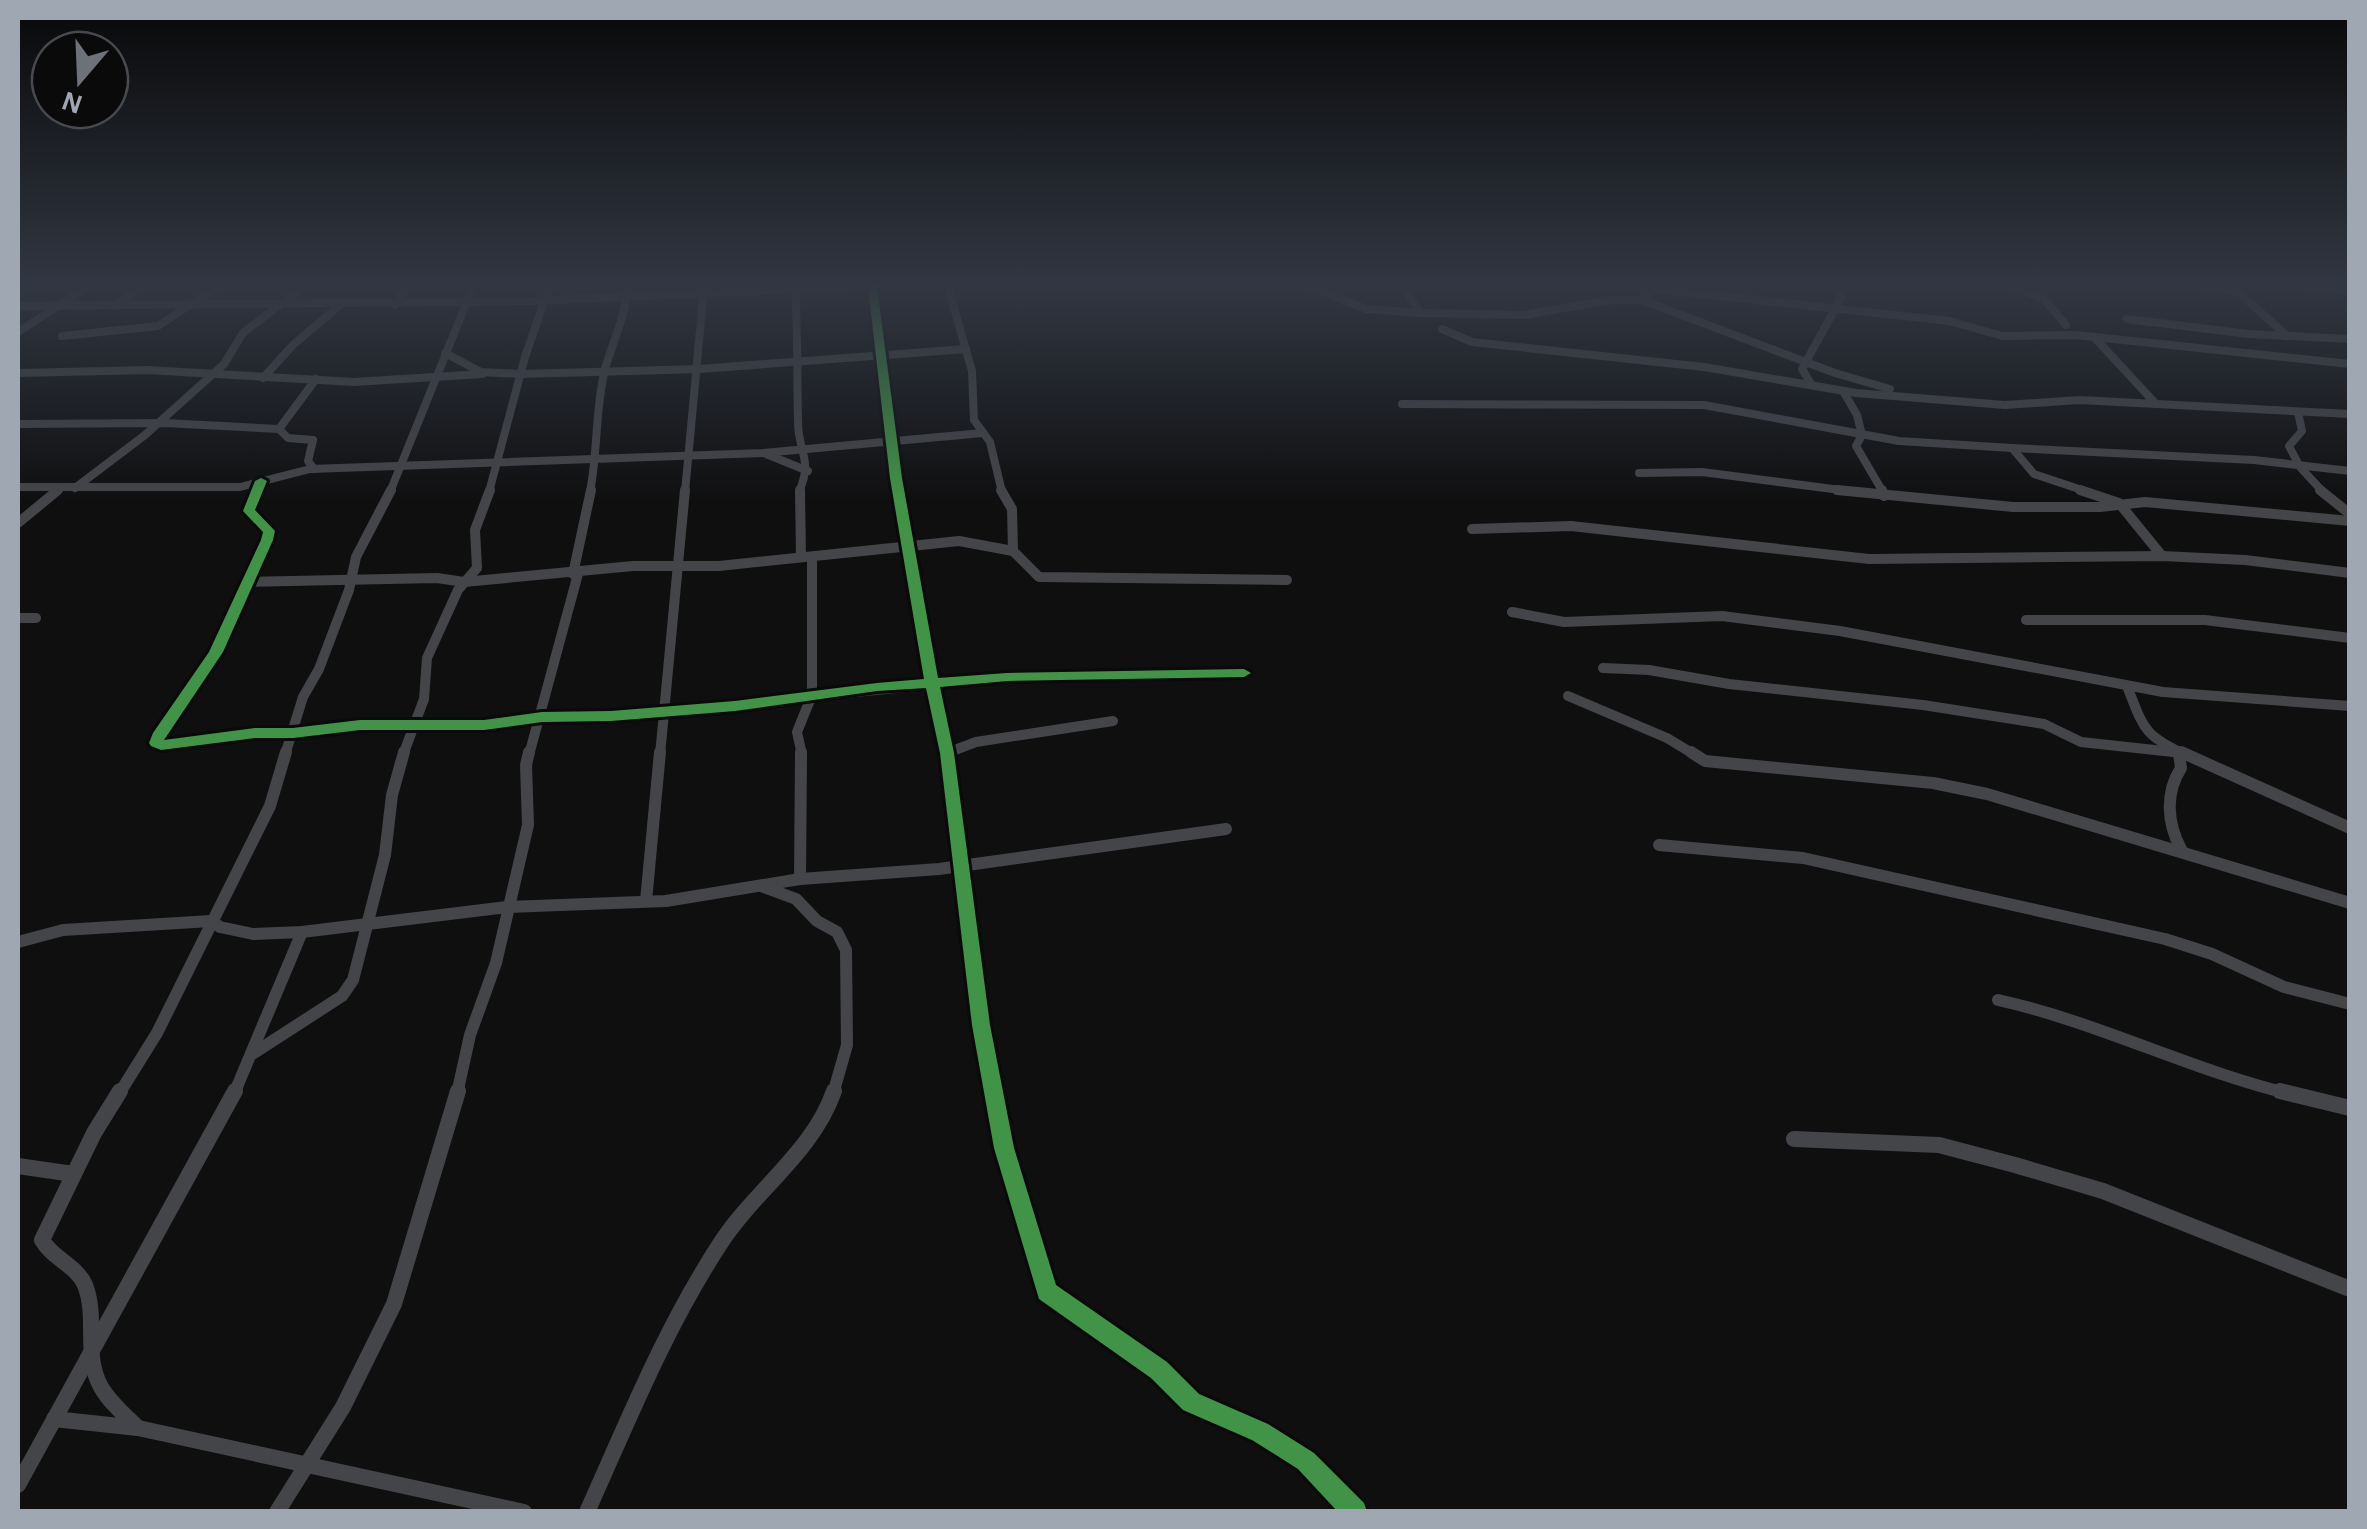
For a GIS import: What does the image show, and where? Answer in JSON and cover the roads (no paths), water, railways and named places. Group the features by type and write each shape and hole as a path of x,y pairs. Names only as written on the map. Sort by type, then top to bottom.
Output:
{"street":[{"path":"75,488 153,426 227,358"},
{"path":"263,378 284,358"},
{"path":"138,1428 99,1385 93,1350 93,1304 79,1274 50,1256 42,1240 73,1174 157,1033 270,806 303,697 318,670 356,558 402,466 444,358"},
{"path":"457,358 487,373"},
{"path":"254,1053 342,996 352,980 385,856 392,795 412,723 424,699 427,658 443,619 464,582 477,568 474,530 500,462 525,358"},
{"path":"277,1512 344,1406 394,1304 460,1084 470,1035 496,963 528,824 526,765 542,716 576,574 597,460 604,372 609,358"},
{"path":"646,901 685,456 699,358"},
{"path":"18,373 147,370 263,378 435,378 487,373 699,370 813,358"},
{"path":"880,358 947,753 982,1025 1004,1148 1047,1292 1160,1370 1191,1402 1260,1432 1306,1461 1355,1512"},
{"path":"969,358 974,420 990,442 999,486 1012,509 1013,551"},
{"path":"1632,358 1842,391 2005,405 2060,400 2350,414"},
{"path":"1797,358 1911,396"},
{"path":"1808,358 1801,374 1811,384"},
{"path":"2114,358 2156,404"},
{"path":"2296,358 2350,364"},
{"path":"800,359 798,428 808,472 798,496 807,556 812,695 797,732 802,755 800,879"},
{"path":"279,428 316,379"},
{"path":"1842,391 1857,415 1862,435 1856,446 1859,454 1880,482 1884,496"},
{"path":"1402,404 1704,405 1862,435 1958,447 2295,464 2350,471"},
{"path":"2298,412 2302,431 2289,446 2295,464 2350,517"},
{"path":"18,424 165,423 279,428 288,438 313,440 308,461 314,469"},
{"path":"18,487 240,487 314,469 804,451 983,433"},
{"path":"2012,448 2034,474 2079,486 2120,503 2162,556"},
{"path":"763,453 808,472"},
{"path":"1639,473 1702,472 1884,496 2013,507 2100,507 2120,503 2350,517"},
{"path":"261,481 249,511 269,531 216,652 156,743 200,743 255,733 293,734 412,723 484,725 542,716 768,704 812,695 1007,678 1244,673"},
{"path":"18,524 60,488"},
{"path":"1472,529 1570,526 1890,560 2162,556 2245,560 2350,573"},
{"path":"246,582 438,578 464,582 676,564 719,566 959,541 1013,551 1040,577 1287,580"},
{"path":"1512,612 1564,622 1722,616 1840,631 2194,696 2350,706"},
{"path":"18,618 36,618"},
{"path":"2026,620 2204,620 2350,638"},
{"path":"1603,668 1649,670 1729,684 1924,704 2044,724 2081,742 2176,753"},
{"path":"2127,686 2144,728 2156,741 2350,828"},
{"path":"1568,696 1667,738 1706,762 1933,783 1987,794 2182,849 2350,903"},
{"path":"947,753 976,742 1113,721"},
{"path":"2176,753 2181,768 2170,785 2170,826 2182,849"},
{"path":"18,942 63,930 211,921 220,928 253,934 302,932 507,907 646,901 800,879 960,866 1226,829"},
{"path":"1659,846 1803,858 2165,939 2212,954 2284,987 2350,1004"},
{"path":"587,1512 676,1314 722,1240 764,1187 797,1156 832,1097 847,1046 846,950 837,932 817,921 796,899 760,886"},
{"path":"18,1485 227,1109 254,1053 302,932"},
{"path":"1998,1000 2038,1009 2242,1082 2350,1108"},
{"path":"1794,1139 1939,1145 2015,1165 2103,1191 2350,1288"},
{"path":"18,1166 73,1174"},
{"path":"54,1419 138,1428 524,1512"}]}
